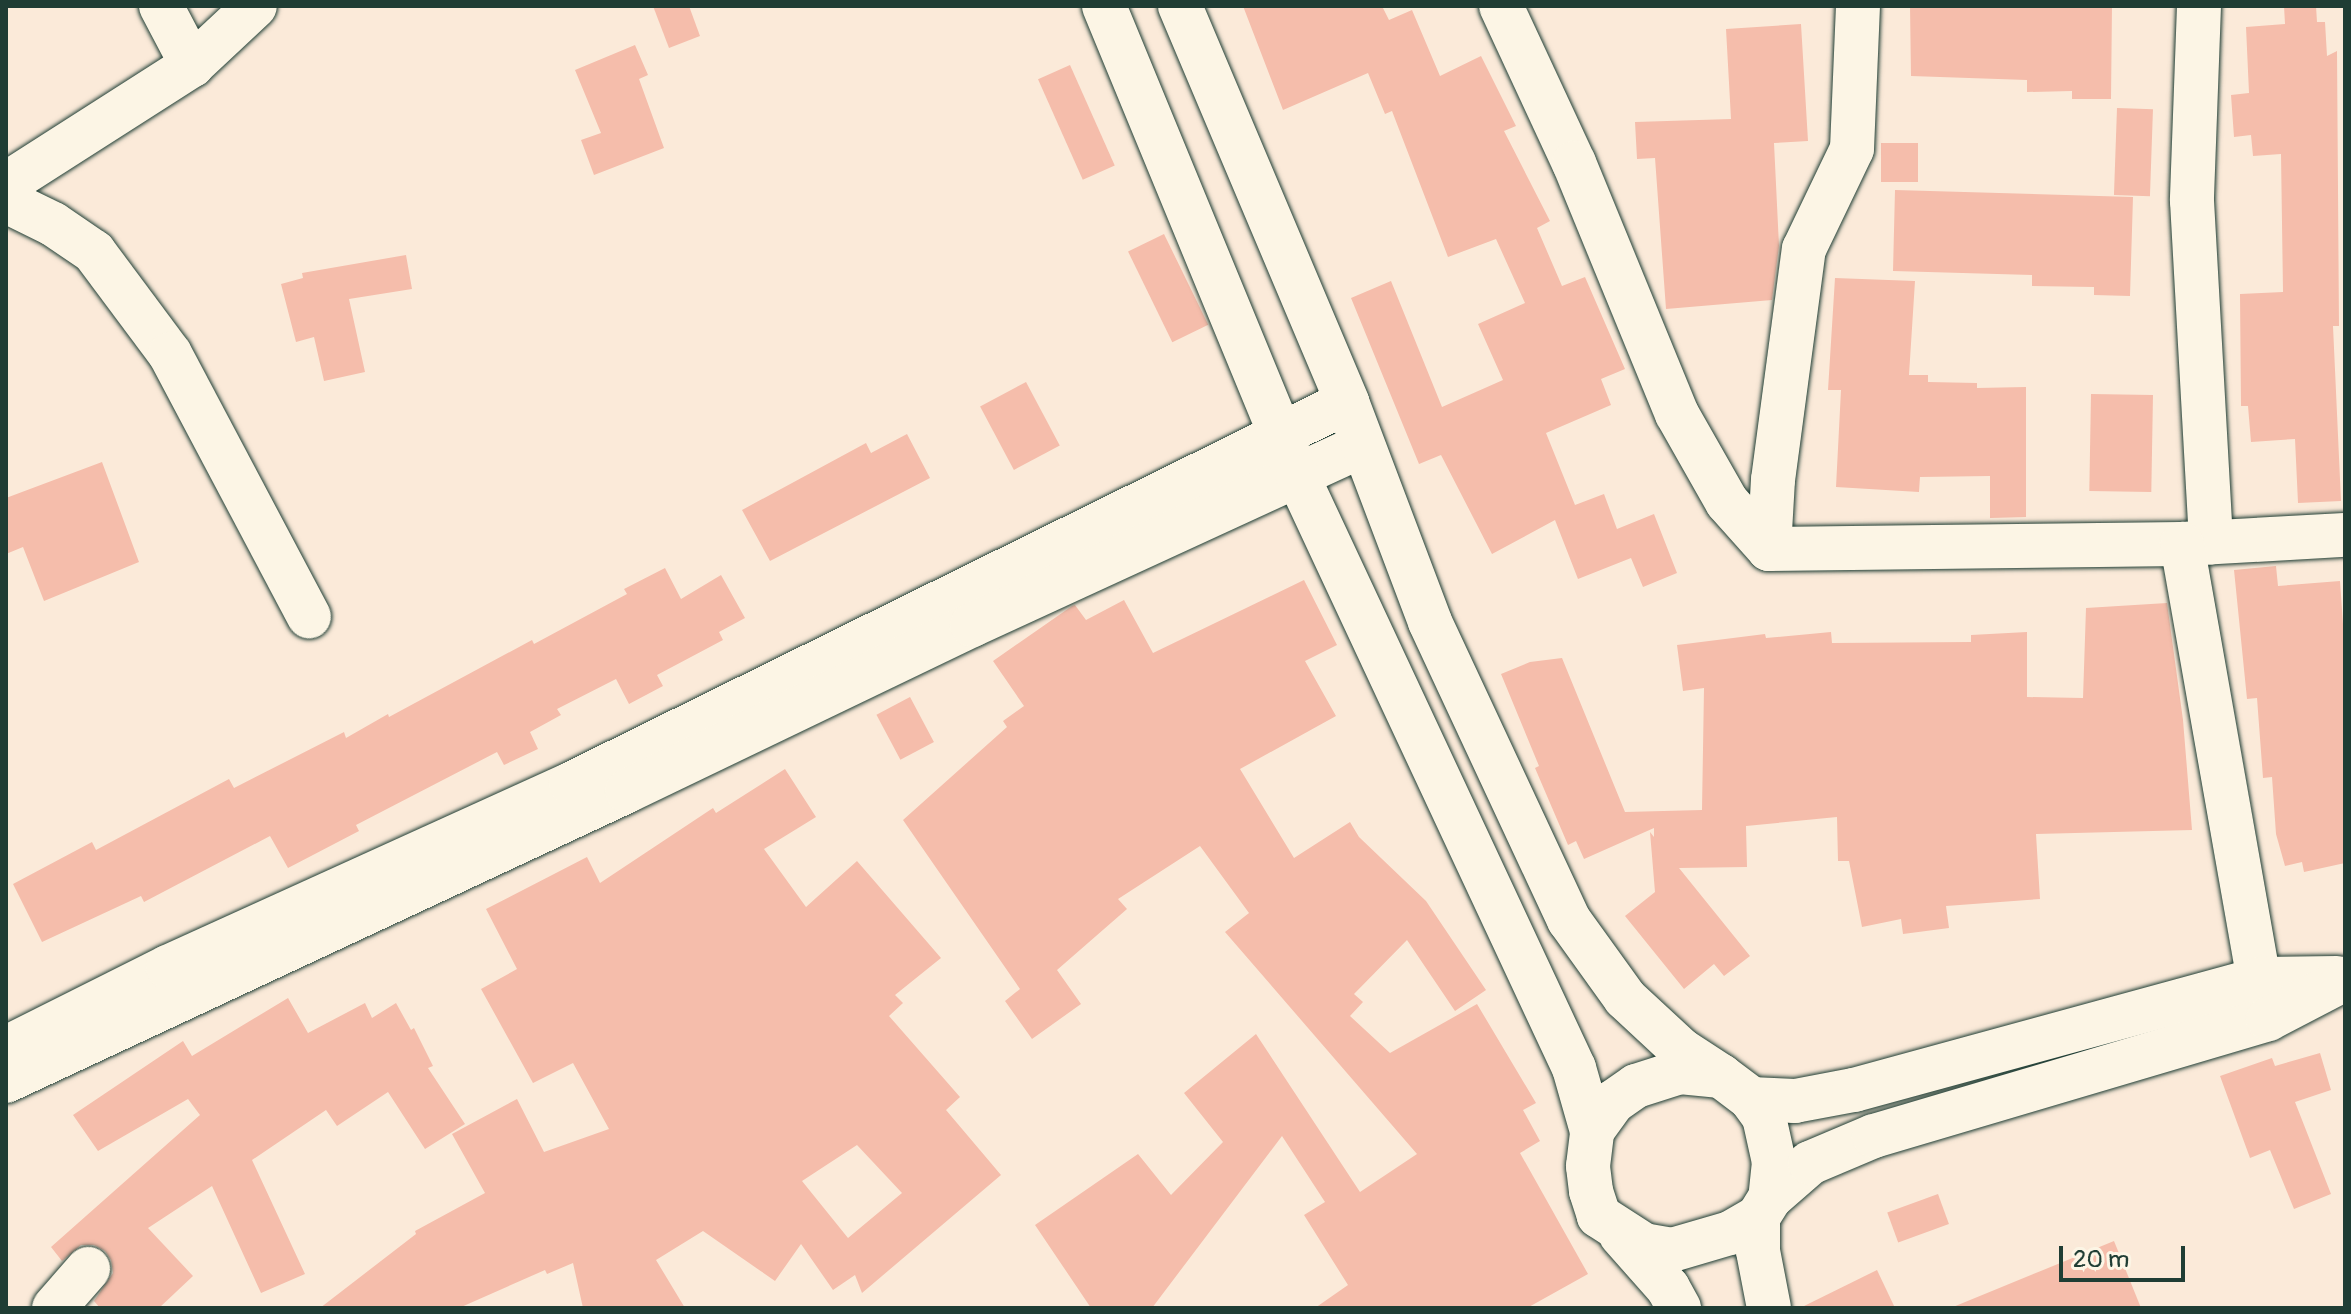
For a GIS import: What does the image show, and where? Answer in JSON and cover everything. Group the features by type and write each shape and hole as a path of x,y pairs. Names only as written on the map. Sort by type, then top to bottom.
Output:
{"street":[{"path":"161,6 192,65"},
{"path":"6,184 192,65 255,6"},
{"path":"1104,6 1298,477 1574,1068 1592,1131 1588,1166 1591,1191 1599,1216 1644,1245 1672,1250 1730,1233 1764,1207 1810,1163 1874,1136 2268,1019 2345,979"},
{"path":"1180,6 1347,402 1361,446 1430,622 1569,920 1595,961 1633,1006 1681,1050 1736,1088 1764,1117 1774,1162 1758,1251 1769,1308"},
{"path":"1501,6 1574,163 1677,414 1727,502 1769,549 2197,543 2345,535"},
{"path":"1769,549 1773,480 1804,249 1852,149 1858,6"},
{"path":"2199,6 2192,201 2197,543 2259,979"},
{"path":"6,201 53,224 94,252 170,354 309,617"},
{"path":"6,1048 168,967 571,784 1347,402"},
{"path":"6,1081 542,832 972,625 1361,446"},
{"path":"1592,1131 1613,1102 1636,1086 1680,1072 1795,1101 1854,1090 2259,979 2345,979"},
{"path":"1617,1230 1668,1288 1679,1308"},
{"path":"54,1308 88,1269"}],"building":[{"path":"653,6 689,6 700,36 669,48"},
{"path":"1243,6 1382,6 1389,20 1412,10 1440,76 1481,56 1516,126 1504,131 1550,221 1537,228 1562,286 1585,277 1625,369 1601,379 1611,405 1546,433 1575,505 1604,494 1617,529 1654,514 1677,573 1643,587 1631,558 1578,579 1555,520 1492,554 1441,455 1419,464 1351,298 1391,281 1442,407 1503,380 1478,324 1525,303 1496,239 1448,257 1392,111 1385,114 1368,73 1283,110"},
{"path":"1910,6 2112,6 2111,99 2072,99 2072,91 2027,92 2027,80 1911,76"},
{"path":"2284,6 2316,6 2317,22 2325,22 2327,56 2337,51 2339,326 2333,326 2341,501 2298,503 2295,439 2251,442 2248,406 2241,406 2240,294 2283,292 2281,154 2253,156 2251,135 2234,137 2231,95 2249,93 2246,27 2285,24"},
{"path":"1801,24 1808,141 1774,143 1779,246 1772,300 1666,309 1655,158 1637,159 1635,122 1731,119 1726,29"},
{"path":"635,45 648,75 639,79 664,148 594,175 581,140 601,133 575,70"},
{"path":"1070,65 1115,165 1083,180 1038,79"},
{"path":"2117,108 2153,109 2150,196 2114,195"},
{"path":"1881,143 1918,143 1918,182 1881,182"},
{"path":"1895,190 2133,197 2130,296 2094,295 2094,287 2032,286 2032,275 1893,271"},
{"path":"1164,234 1208,325 1172,342 1128,252"},
{"path":"406,255 412,289 349,299 365,372 324,381 314,337 296,342 281,284 303,278 302,273"},
{"path":"1835,278 1915,281 1909,375 1928,375 1928,382 1977,383 1977,388 2026,387 2026,517 1990,518 1990,476 1920,477 1919,492 1836,487 1841,390 1828,390"},
{"path":"1026,382 1060,446 1014,470 980,406"},
{"path":"2091,394 2153,395 2151,492 2089,491"},
{"path":"907,434 930,478 770,561 742,510 866,443 871,453"},
{"path":"102,462 139,562 44,601 23,547 6,554 6,498"},
{"path":"2276,566 2278,586 2340,581 2345,653 2345,863 2304,872 2302,862 2285,866 2276,834 2272,777 2263,778 2257,698 2247,699 2234,570"},
{"path":"665,568 681,599 721,575 745,618 719,632 723,640 657,675 663,686 629,704 616,679 557,709 561,715 530,732 538,749 504,765 497,752 356,825 359,831 288,868 270,836 144,902 141,896 42,942 13,884 92,842 96,850 229,779 234,788 344,732 346,738 532,640 534,644 627,594 624,589"},
{"path":"1304,580 1337,645 1305,661 1336,716 1240,769 1294,858 1350,822 1359,837 1426,901 1486,990 1455,1011 1407,940 1354,994 1363,1002 1350,1016 1390,1053 1477,1004 1536,1103 1523,1110 1540,1141 1520,1153 1588,1274 1527,1308 1315,1308 1348,1285 1304,1215 1325,1202 1282,1136 1152,1308 1091,1308 1035,1225 1138,1154 1171,1195 1223,1142 1184,1093 1256,1034 1360,1192 1417,1154 1225,932 1249,913 1200,846 1118,899 1127,909 1057,970 1081,1004 1032,1039 1005,1001 1020,989 903,820 1007,727 1003,721 1024,706 993,661 1072,606 1075,605 1086,620 1124,600 1153,653"},
{"path":"2167,603 2183,720 2192,830 2036,834 2040,899 1946,906 1949,928 1903,934 1901,919 1862,927 1849,861 1838,861 1837,817 1746,826 1747,867 1679,868 1750,956 1724,976 1714,964 1684,989 1625,916 1655,892 1650,832 1654,837 1654,828 1584,859 1576,841 1568,845 1535,768 1539,766 1501,674 1530,662 1562,658 1625,812 1702,810 1704,688 1683,691 1677,645 1765,634 1766,638 1831,632 1832,643 1971,642 1971,635 2027,632 2027,697 2083,698 2086,608"},
{"path":"910,697 934,742 900,760 876,715"},
{"path":"785,769 816,817 764,849 806,907 857,861 941,958 895,995 903,1003 889,1016 960,1097 946,1110 1001,1175 862,1293 855,1275 833,1290 801,1244 775,1281 703,1231 656,1260 685,1308 583,1308 573,1263 547,1274 545,1270 459,1308 320,1308 416,1234 415,1231 485,1193 452,1134 517,1099 544,1152 609,1129 573,1063 533,1083 481,989 517,969 486,909 587,857 600,883 713,808 716,813","holes":["857,1145 902,1193 848,1238 802,1181"]},
{"path":"288,998 308,1033 365,1003 372,1018 396,1003 411,1030 414,1028 433,1066 428,1068 465,1124 425,1149 388,1092 337,1126 326,1110 252,1160 305,1274 261,1293 212,1186 148,1228 193,1276 159,1308 100,1308 94,1301 113,1273 111,1260 105,1251 94,1245 81,1245 62,1261 51,1247 200,1115 188,1099 98,1151 73,1115 183,1041 192,1056"},
{"path":"2320,1053 2331,1090 2295,1102 2331,1194 2294,1209 2270,1150 2250,1158 2220,1076 2272,1058 2275,1066"},
{"path":"1938,1194 1949,1224 1898,1243 1887,1212"},
{"path":"2114,1241 2141,1308 1953,1308 1953,1307"},
{"path":"1877,1270 1895,1308 1800,1308"}]}
